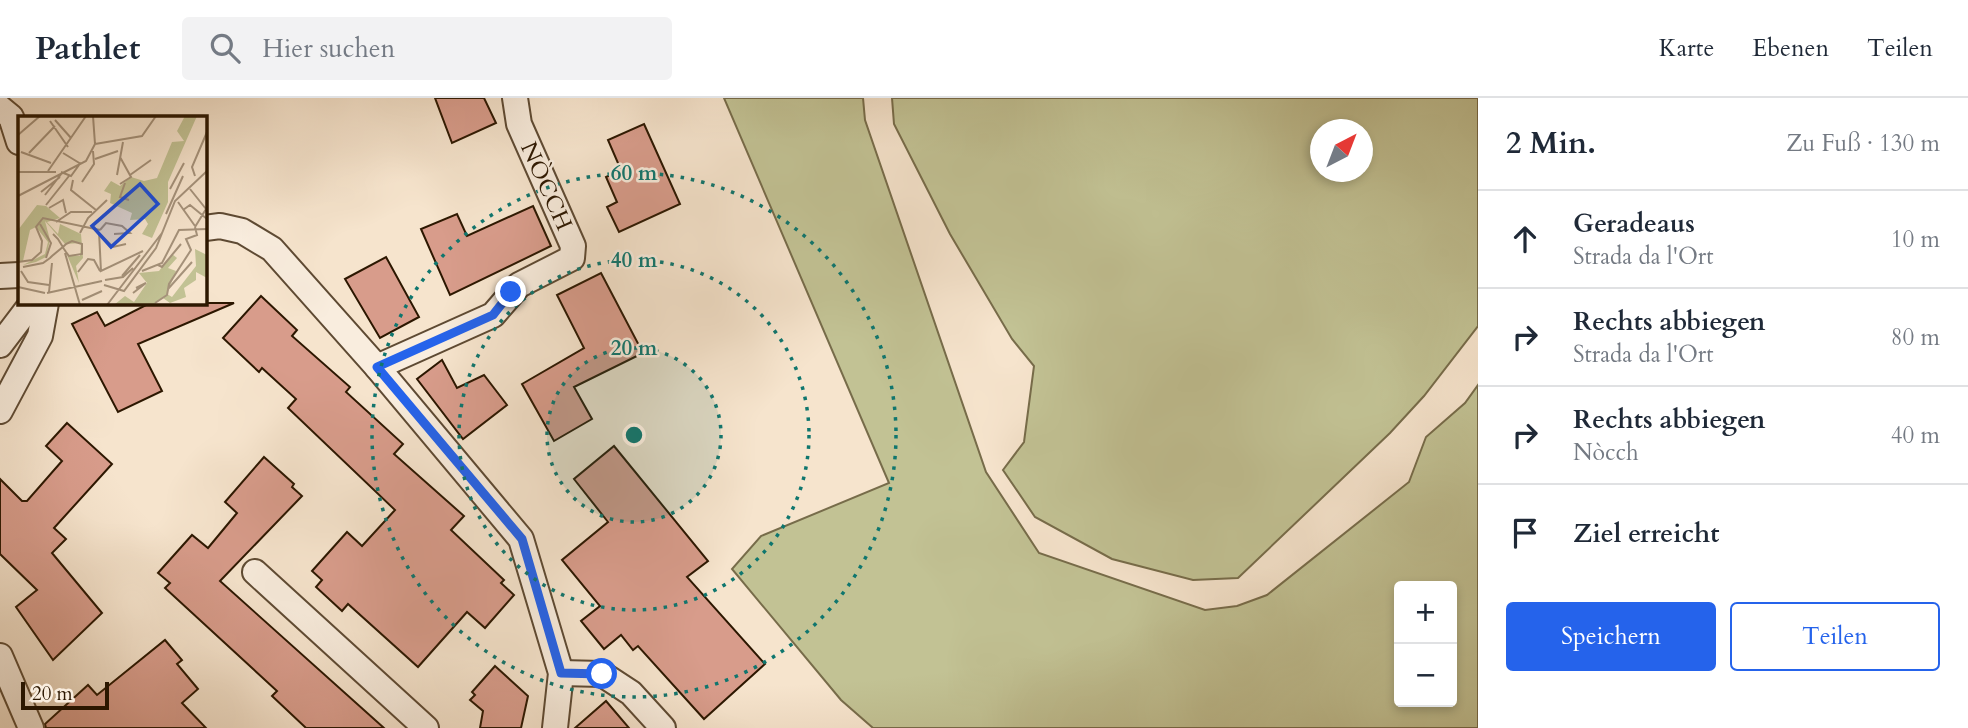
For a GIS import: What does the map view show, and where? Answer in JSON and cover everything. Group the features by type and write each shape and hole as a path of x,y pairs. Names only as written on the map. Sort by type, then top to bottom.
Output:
{"street":[{"name":"NÒCCH","path":"377,367 493,315 519,285 572,258 573,246 519,124 515,98"},
{"path":"0,108 11,117 18,139"},
{"path":"206,229 220,226 242,231 272,249 377,367 522,539 561,673 555,728"},
{"path":"0,276 18,275"},
{"path":"0,345 31,304"},
{"path":"0,411 40,336 46,304"},
{"path":"255,572 426,728"},
{"path":"0,656 31,728"},
{"path":"561,673 602,674 631,692 663,728"}],"green space":[{"path":"724,98 863,98 865,120 986,472 1039,553 1205,610 1237,606 1267,595 1409,482 1426,437 1465,403 1478,385 1478,728 873,728 841,700 732,569 761,536 889,483"},
{"path":"892,98 1478,98 1478,326 1424,396 1390,433 1238,578 1193,580 1112,559 1035,517 1003,470 1024,442 1034,366 1012,339 950,234 894,124"}],"building":[{"path":"435,98 484,98 496,123 452,143"},
{"path":"644,124 680,204 619,232 607,207 617,202 606,177 621,170 608,140"},
{"path":"533,206 551,246 450,295 421,229 457,214 467,236"},
{"path":"386,257 419,317 380,338 345,279"},
{"path":"601,273 643,353 574,387 592,419 554,441 522,384 584,348 557,295"},
{"path":"261,296 297,330 292,336 350,387 346,392 403,444 394,454 464,516 451,530 504,580 501,583 514,595 485,628 467,612 418,667 348,604 342,611 316,587 322,580 312,571 347,532 362,546 395,510 288,408 296,399 262,368 259,372 223,338"},
{"path":"234,303 138,344 162,391 118,412 72,324 97,312 105,326 148,304"},
{"path":"442,360 457,388 484,375 507,405 463,439 417,379"},
{"path":"67,423 112,464 54,528 66,539 52,553 102,613 53,660 16,607 37,590 0,554 0,479 22,501 27,501 62,461 46,446"},
{"path":"614,446 708,561 687,577 765,664 704,719 638,646 633,650 621,635 604,649 581,621 600,606 562,560 608,522 574,479"},
{"path":"264,457 294,484 292,487 302,496 220,581 384,728 306,728 272,696 277,691 165,588 170,583 158,573 192,535 208,548 237,513 225,502"},
{"path":"165,640 182,660 177,664 198,689 182,703 206,728 46,728 45,724 88,685 97,695"},
{"path":"495,666 528,696 521,728 480,728 483,711 470,700 475,695 472,692"},
{"path":"606,701 629,728 575,728"}],"route":[{"path":"511,292 493,315 377,367 522,539 561,673 602,674"}]}
